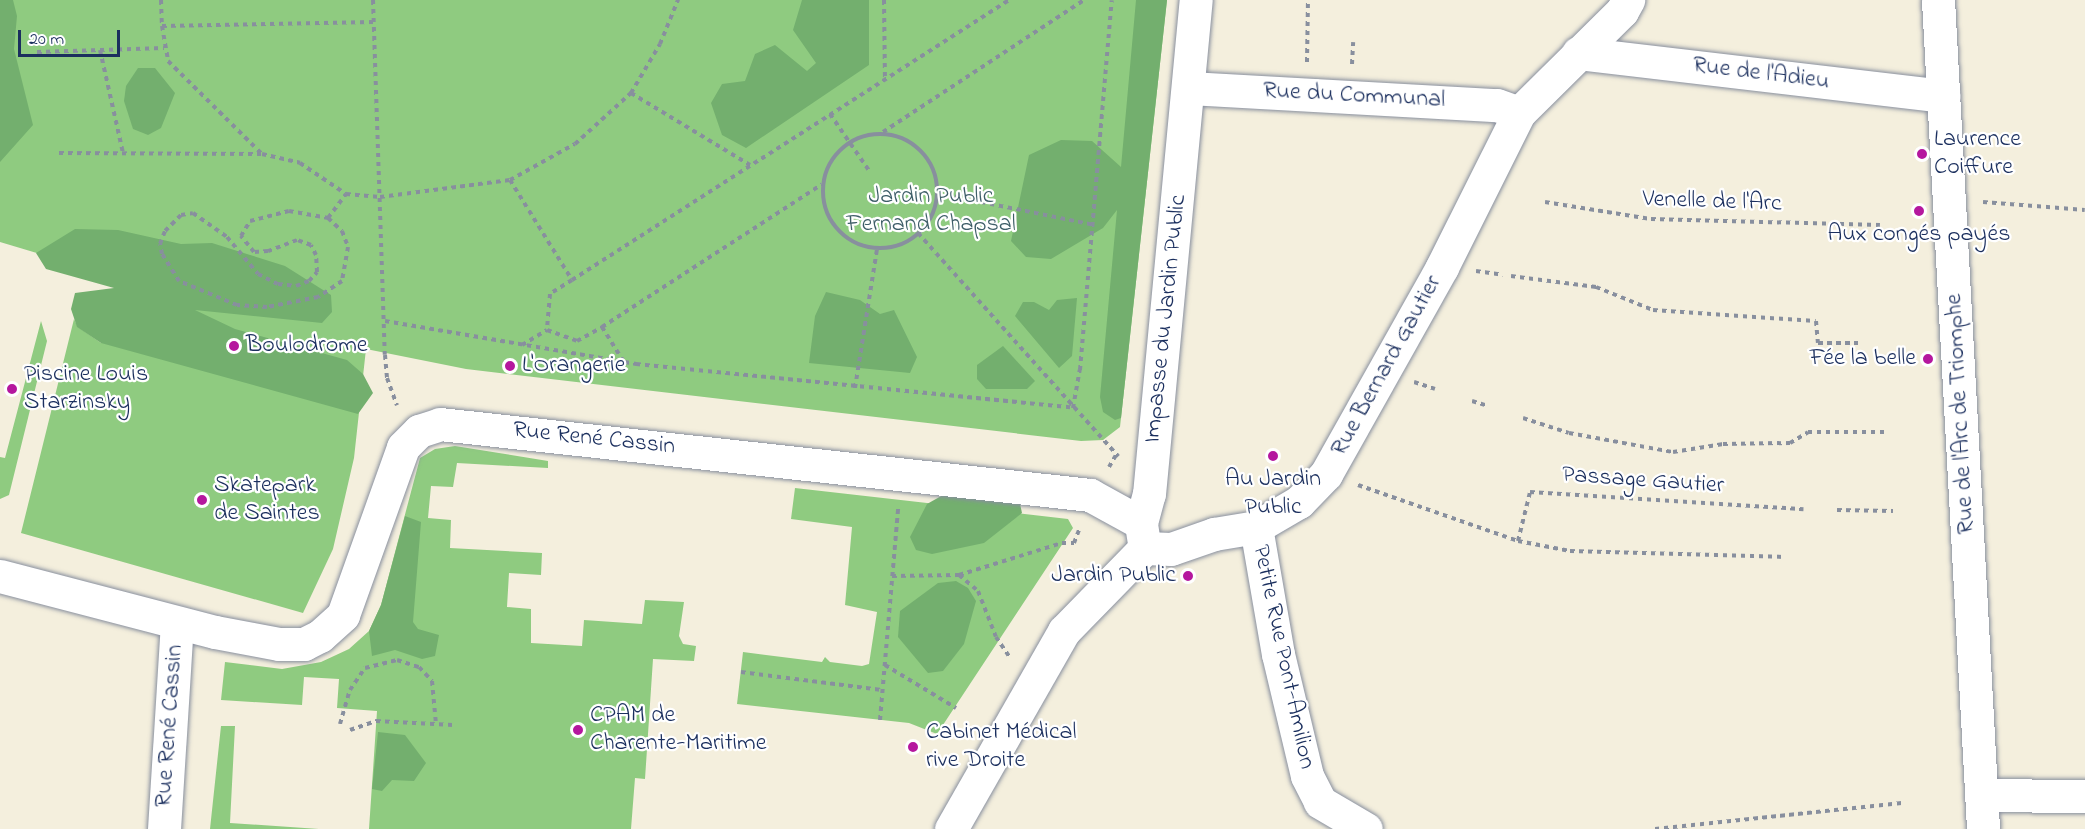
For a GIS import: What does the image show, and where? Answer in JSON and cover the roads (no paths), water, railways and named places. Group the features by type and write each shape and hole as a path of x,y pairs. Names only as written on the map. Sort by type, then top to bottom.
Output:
{"street":[{"name":"Impasse du Jardin Public","path":"1145,522 1196,0"},
{"name":"Rue Bernard Gautier","path":"1145,522 1171,549 1214,534 1256,527 1299,502 1326,474 1442,267 1519,113 1628,0"},
{"name":"Rue de l'Arc de Triomphe","path":"1938,0 1983,795 1983,829"},
{"name":"Rue de l'Adieu","path":"1578,53 1943,96"},
{"name":"Rue du Communal","path":"1189,88 1307,92 1497,105 1519,113"},
{"name":"Rue René Cassin","path":"0,576 177,623 279,644 304,644 320,636 343,615 355,592 403,447 419,431 440,424 562,435 1090,495 1145,522"},
{"path":"951,829 1064,631 1145,522"},
{"name":"Petite Rue Pont-Amilion","path":"1256,527 1278,654 1307,776 1320,802 1366,829"},
{"name":"Rue René Cassin","path":"164,829 177,623"},
{"path":"1983,795 2085,796"}],"place":[{"name":"Laurence Coiffure","path":"1922,154"},
{"name":"Aux congés payés","path":"1919,211"},
{"name":"Boulodrome","path":"234,346"},
{"name":"Fée la belle","path":"1928,359"},
{"name":"L'Orangerie","path":"510,366"},
{"name":"Piscine Louis Starzinsky","path":"12,389"},
{"name":"Au Jardin Public","path":"1273,456"},
{"name":"Skatepark de Saintes","path":"202,500"},
{"name":"Jardin Public","path":"1188,576"},
{"name":"CPAM de Charente-Maritime","path":"578,730"},
{"name":"Cabinet Médical rive Droite","path":"913,747"}],"park label":[{"name":"Jardin Public Fernand Chapsal","path":"931,211"}]}
